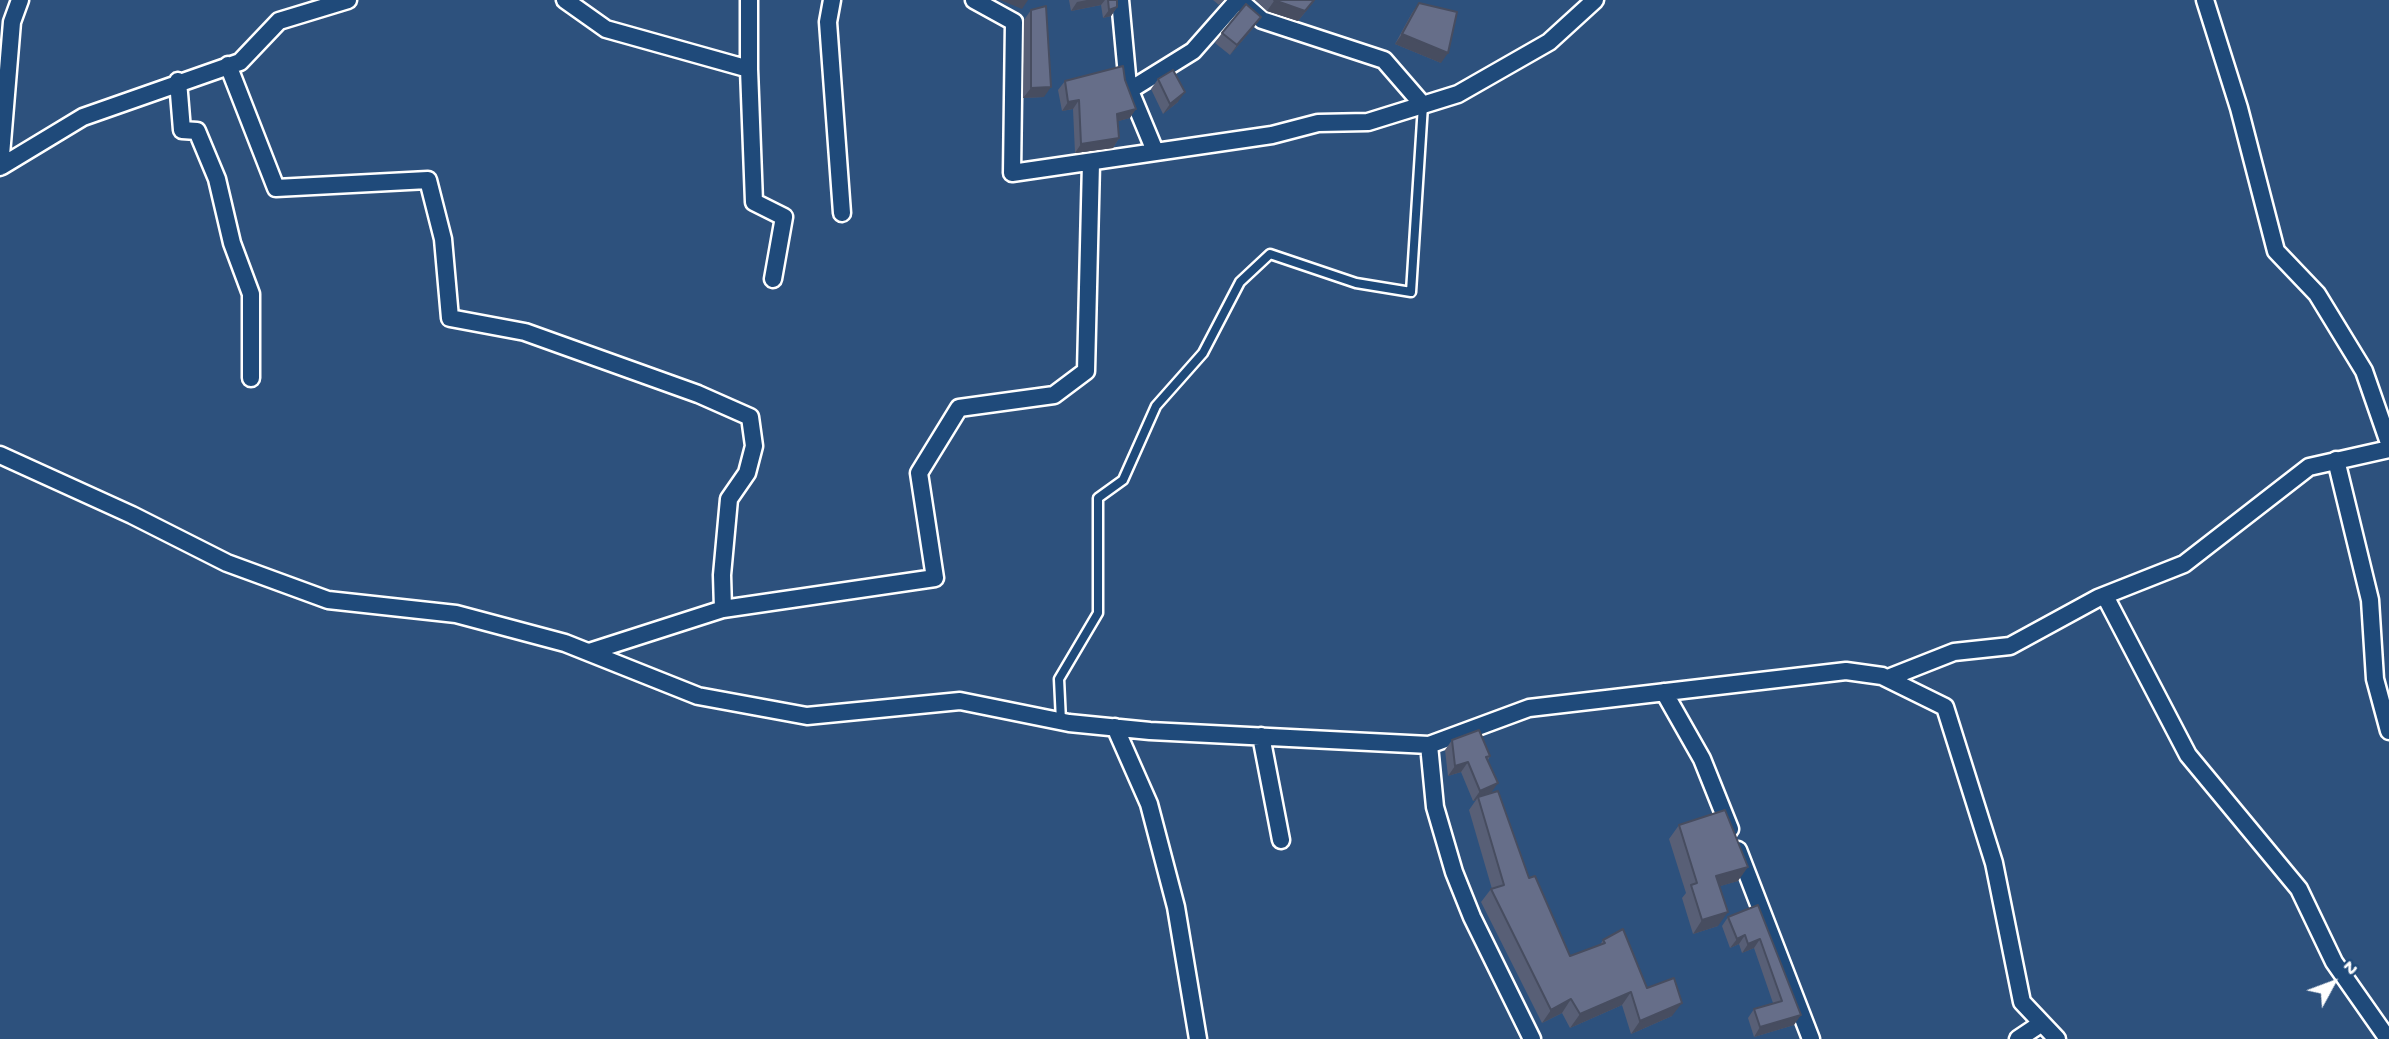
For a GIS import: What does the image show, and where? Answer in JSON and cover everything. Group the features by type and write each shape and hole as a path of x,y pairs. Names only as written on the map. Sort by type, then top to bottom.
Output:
{"street":[{"path":"1,167 83,117 178,81 240,62 279,21 348,0"},
{"path":"565,0 606,29 749,69"},
{"path":"749,0 754,202 784,217 774,279"},
{"path":"832,0 828,22 842,213"},
{"path":"974,0 1014,22 1012,173 1272,135 1318,123 1368,122 1458,94 1549,42 1590,2 1607,0"},
{"path":"1120,0 1130,90 1155,151"},
{"path":"1130,90 1193,51 1239,0 1262,20 1384,60 1423,105"},
{"path":"1888,678 1954,652 2010,646 2105,596 2184,564 2309,467 2389,446 2364,371 2317,295 2276,251 2239,108 2205,0"},
{"path":"0,24 19,3"},
{"path":"1,167 12,22 19,3"},
{"path":"228,65 276,188 428,180 443,239 450,318 525,332 698,394 750,417 754,446 747,474 729,499 722,575 723,609"},
{"path":"178,81 182,130 197,131 217,179 232,243 251,295 251,378"},
{"path":"589,652 723,609 935,578 919,473 959,408 1054,395 1086,371 1091,163"},
{"path":"0,455 132,515 227,563 328,600 456,614 589,652 698,696 807,716 960,701 1061,721 1115,727 1429,745 1529,708 1846,671 1888,678 1945,707 1994,863 2022,1003 2057,1039"},
{"path":"2336,460 2370,600 2375,679 2389,731"},
{"path":"2105,596 2188,755 2299,889 2334,962 2388,1039"},
{"path":"1664,692 1702,759 1811,1039"},
{"path":"1115,727 1149,804 1176,907 1198,1039"},
{"path":"1261,736 1281,840"},
{"path":"1429,745 1435,807 1454,872 1472,917 1532,1039"},
{"path":"2018,1039 2042,1023"}],"lane":[{"path":"1061,721 1059,679 1098,613 1098,498 1123,480 1157,407 1203,353 1240,282 1270,254 1356,283 1411,292 1423,105"}],"building":[{"path":"1108,0 1117,0 1117,7 1109,10"},
{"path":"1274,0 1314,0 1305,11"},
{"path":"1419,3 1457,12 1448,53 1402,34"},
{"path":"1246,4 1261,17 1237,45 1222,33"},
{"path":"1046,6 1051,87 1031,88 1031,10"},
{"path":"1123,66 1125,80 1136,109 1117,114 1119,138 1081,144 1079,100 1068,102 1065,81"},
{"path":"1173,70 1185,92 1170,104 1158,79"},
{"path":"1479,730 1490,756 1486,757 1498,783 1480,791 1468,762 1455,766 1452,740"},
{"path":"1498,791 1529,878 1535,876 1570,956 1605,943 1603,940 1623,929 1647,988 1674,978 1682,1003 1640,1021 1631,992 1580,1014 1571,999 1551,1010 1491,889 1504,885 1478,797"},
{"path":"1725,810 1748,867 1716,876 1728,912 1702,920 1691,885 1697,883 1679,825"},
{"path":"1758,905 1801,1015 1760,1027 1754,1009 1782,1001 1760,939 1748,944 1745,935 1737,939 1728,917"}]}
